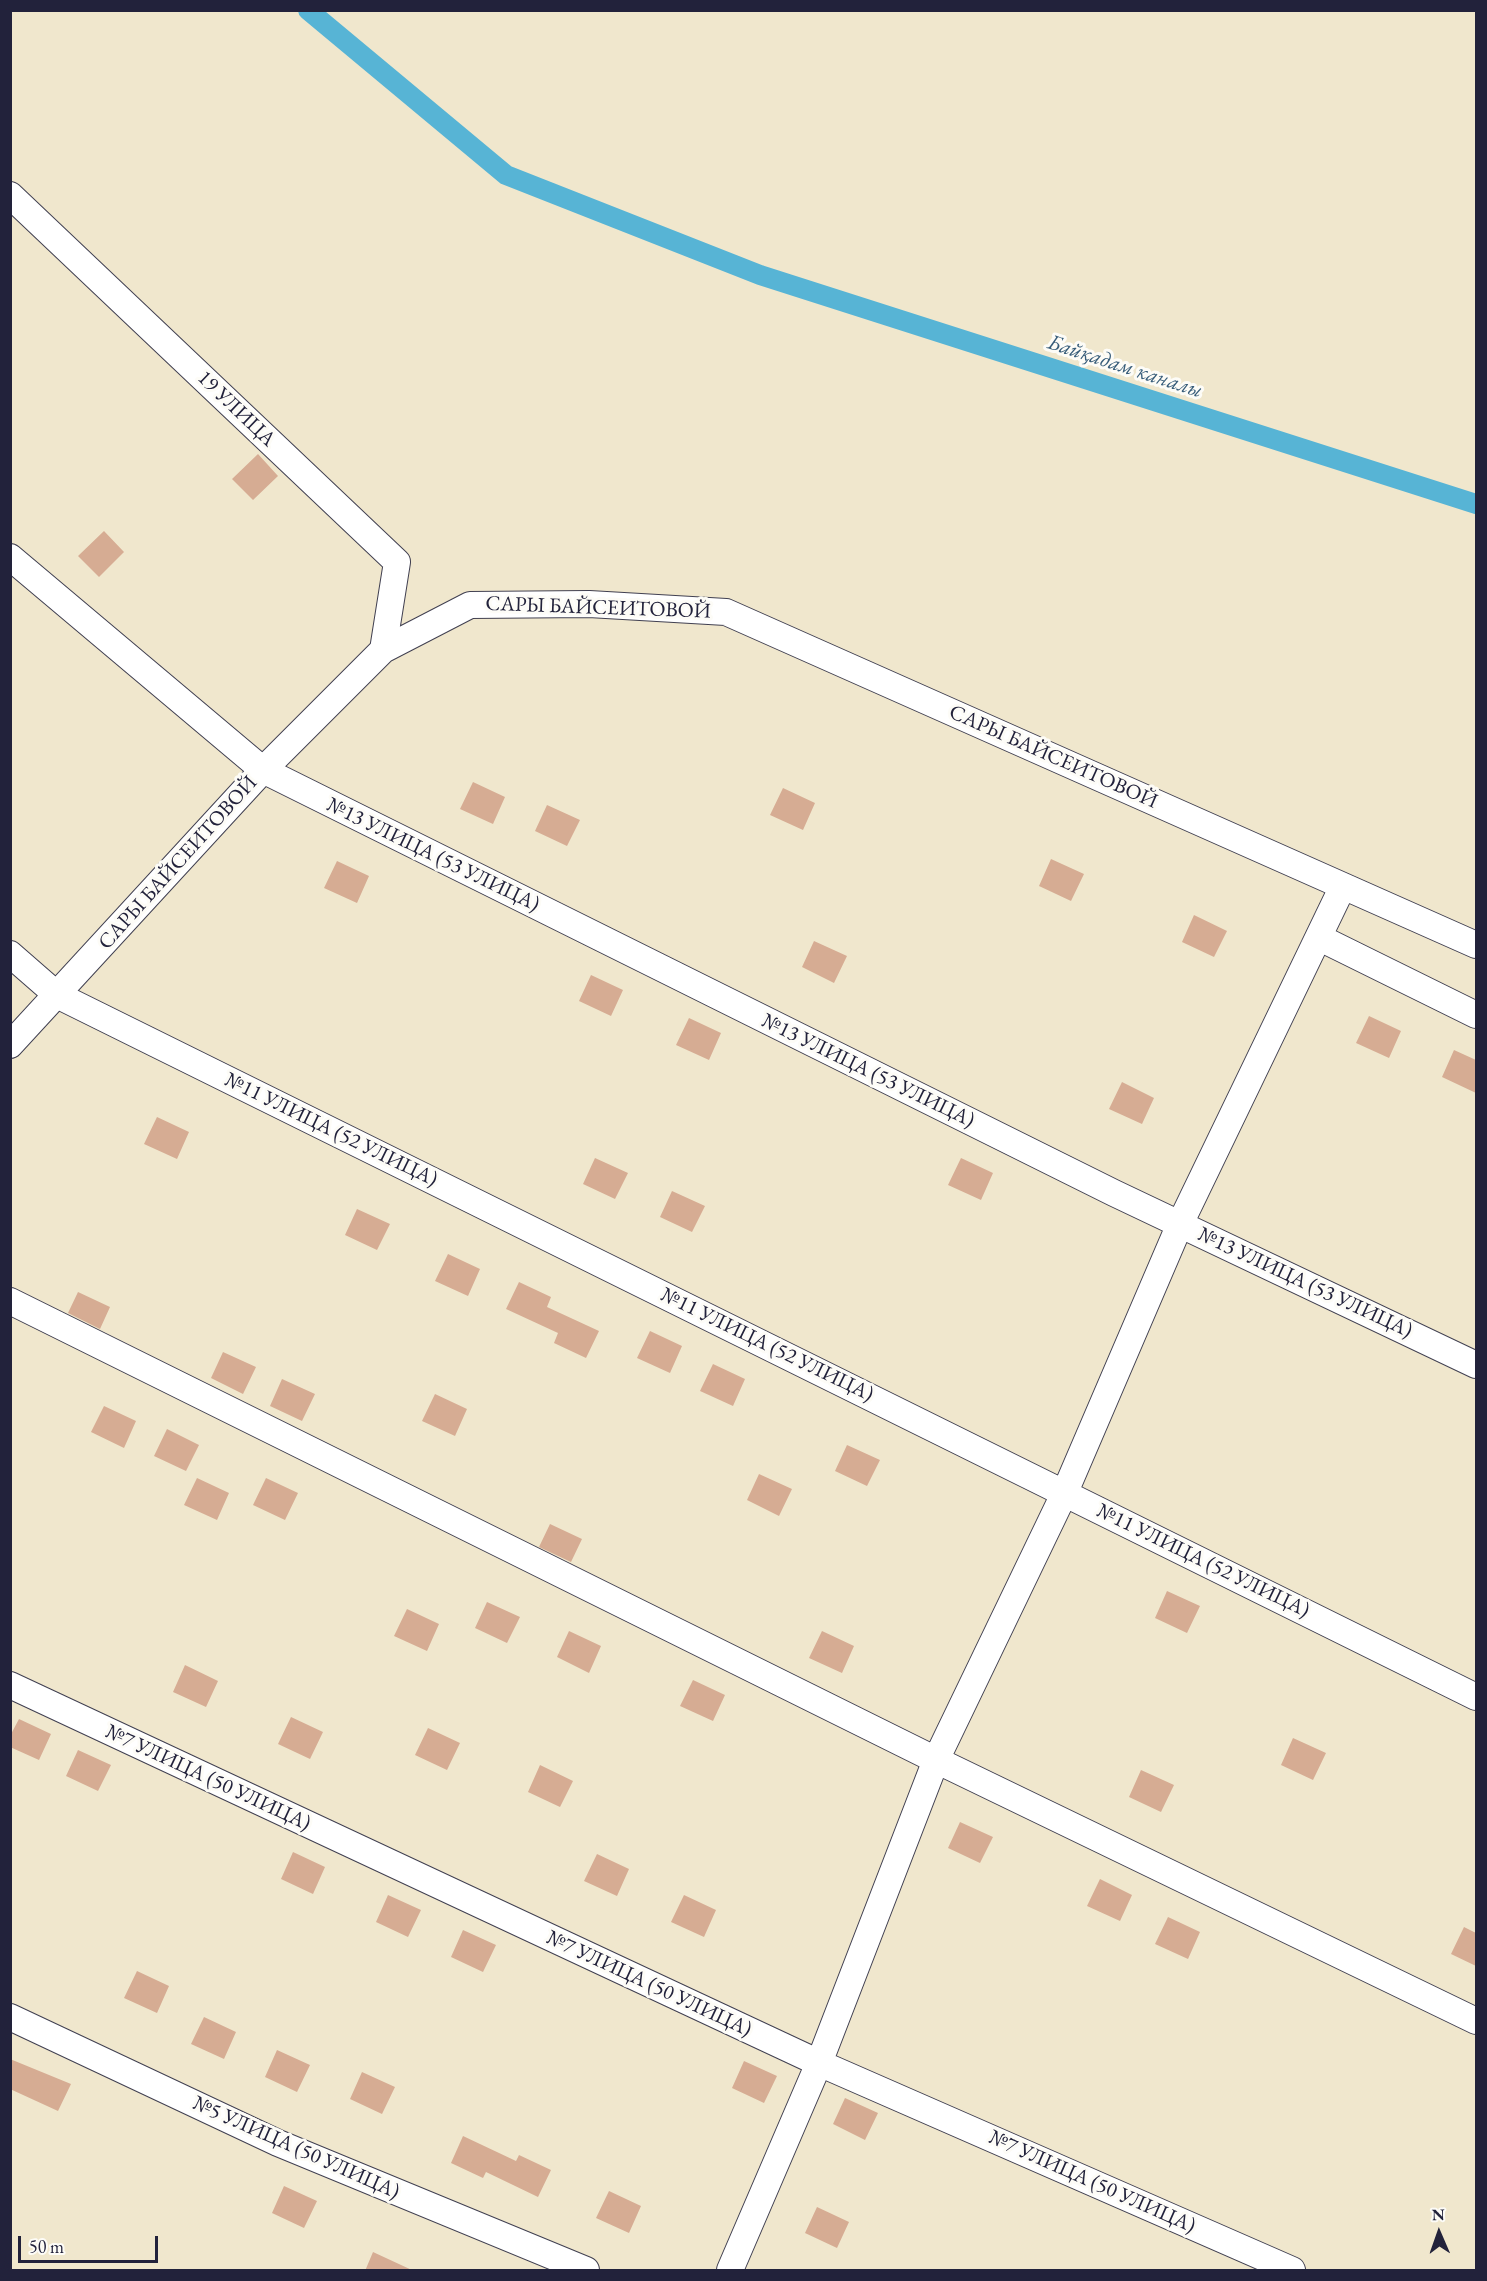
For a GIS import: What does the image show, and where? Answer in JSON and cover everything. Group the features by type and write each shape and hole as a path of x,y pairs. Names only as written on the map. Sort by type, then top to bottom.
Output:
{"street":[{"name":"19 УЛИЦА","path":"10,195 397,562 383,650"},
{"name":"№13 УЛИЦА (53 УЛИЦА)","path":"10,557 263,770 1180,1224 1476,1365"},
{"name":"САРЫ БАЙСЕИТОВОЙ","path":"10,1045 263,770 383,650 470,604 589,604 726,612 1476,945"},
{"path":"730,2271 819,2063 936,1760 1065,1492 1180,1224 1320,938 1343,886"},
{"path":"1320,938 1476,1015"},
{"name":"№11 УЛИЦА (52 УЛИЦА)","path":"10,954 57,995 1476,1697"},
{"path":"10,1301 936,1760 1476,2021"},
{"name":"№7 УЛИЦА (50 УЛИЦА)","path":"10,1685 819,2063 1292,2271"},
{"name":"№5 УЛИЦА (50 УЛИЦА)","path":"10,2017 278,2143 586,2271"}],"building":[{"path":"258,454 278,476 253,500 232,479"},
{"path":"104,531 124,552 99,577 78,556"},
{"path":"473,782 505,797 493,824 460,809"},
{"path":"783,788 815,803 803,830 770,815"},
{"path":"547,805 580,820 567,846 535,831"},
{"path":"1051,859 1084,874 1071,901 1039,886"},
{"path":"337,861 369,876 357,903 324,888"},
{"path":"1194,915 1227,931 1214,957 1182,942"},
{"path":"814,941 847,956 834,983 802,967"},
{"path":"591,975 623,990 611,1016 579,1001"},
{"path":"1369,1016 1401,1031 1389,1058 1356,1043"},
{"path":"689,1018 721,1033 709,1060 676,1045"},
{"path":"1454,1050 1476,1060 1476,1093 1442,1077"},
{"path":"1122,1082 1154,1098 1142,1124 1109,1109"},
{"path":"157,1117 189,1132 177,1159 144,1144"},
{"path":"595,1158 628,1173 615,1199 583,1184"},
{"path":"961,1158 993,1173 981,1200 948,1185"},
{"path":"672,1191 705,1206 692,1232 660,1217"},
{"path":"357,1209 390,1224 377,1250 345,1235"},
{"path":"448,1254 480,1269 468,1296 435,1281"},
{"path":"519,1282 551,1297 547,1307 599,1331 586,1358 554,1343 558,1333 506,1309"},
{"path":"78,1292 110,1307 100,1329 68,1313"},
{"path":"650,1331 682,1346 670,1373 637,1358"},
{"path":"223,1352 256,1367 243,1394 211,1378"},
{"path":"713,1364 745,1379 733,1406 700,1391"},
{"path":"282,1379 315,1394 302,1421 270,1406"},
{"path":"435,1394 467,1409 455,1436 422,1421"},
{"path":"104,1406 136,1421 124,1448 91,1432"},
{"path":"167,1429 199,1445 186,1471 154,1456"},
{"path":"847,1445 880,1460 867,1486 835,1471"},
{"path":"759,1474 792,1489 779,1516 747,1500"},
{"path":"197,1478 229,1493 217,1520 184,1505"},
{"path":"266,1478 298,1493 285,1520 253,1505"},
{"path":"550,1524 582,1539 571,1562 539,1547"},
{"path":"1167,1591 1200,1606 1187,1633 1155,1618"},
{"path":"487,1602 520,1617 507,1643 475,1628"},
{"path":"407,1609 439,1624 427,1651 394,1636"},
{"path":"569,1631 601,1646 589,1673 557,1657"},
{"path":"822,1631 854,1646 842,1673 809,1658"},
{"path":"185,1665 218,1681 206,1707 173,1692"},
{"path":"693,1680 725,1695 713,1721 680,1706"},
{"path":"291,1717 323,1732 310,1759 278,1744"},
{"path":"19,1719 51,1734 39,1760 10,1747 10,1736"},
{"path":"428,1728 460,1743 447,1770 415,1755"},
{"path":"1293,1738 1326,1753 1313,1780 1281,1765"},
{"path":"78,1750 111,1765 98,1791 66,1776"},
{"path":"540,1765 573,1781 560,1807 528,1792"},
{"path":"1141,1770 1174,1785 1161,1812 1129,1797"},
{"path":"960,1822 993,1837 980,1863 948,1848"},
{"path":"293,1852 325,1867 313,1894 281,1879"},
{"path":"597,1854 629,1869 617,1896 584,1881"},
{"path":"1100,1879 1132,1895 1120,1921 1087,1906"},
{"path":"388,1895 421,1910 408,1937 376,1922"},
{"path":"684,1895 716,1910 704,1937 671,1922"},
{"path":"1168,1917 1200,1932 1188,1959 1155,1944"},
{"path":"1464,1927 1476,1933 1476,1966 1451,1954"},
{"path":"463,1930 496,1945 483,1972 451,1957"},
{"path":"137,1971 169,1986 157,2013 124,1998"},
{"path":"204,2017 236,2032 224,2059 191,2044"},
{"path":"277,2050 310,2065 297,2092 265,2077"},
{"path":"10,2059 71,2084 58,2111 10,2089"},
{"path":"744,2061 777,2076 764,2103 732,2088"},
{"path":"362,2072 395,2087 382,2114 350,2099"},
{"path":"845,2098 878,2113 865,2140 833,2124"},
{"path":"463,2136 516,2161 519,2155 551,2170 538,2197 486,2172 483,2178 451,2163"},
{"path":"284,2186 317,2201 304,2228 272,2213"},
{"path":"609,2191 641,2206 629,2233 596,2218"},
{"path":"817,2207 849,2222 837,2248 805,2233"},
{"path":"373,2252 414,2271 365,2271"}],"waterway":[{"name":"Байқадам каналы","path":"308,10 506,175 760,275 1476,504"}]}
